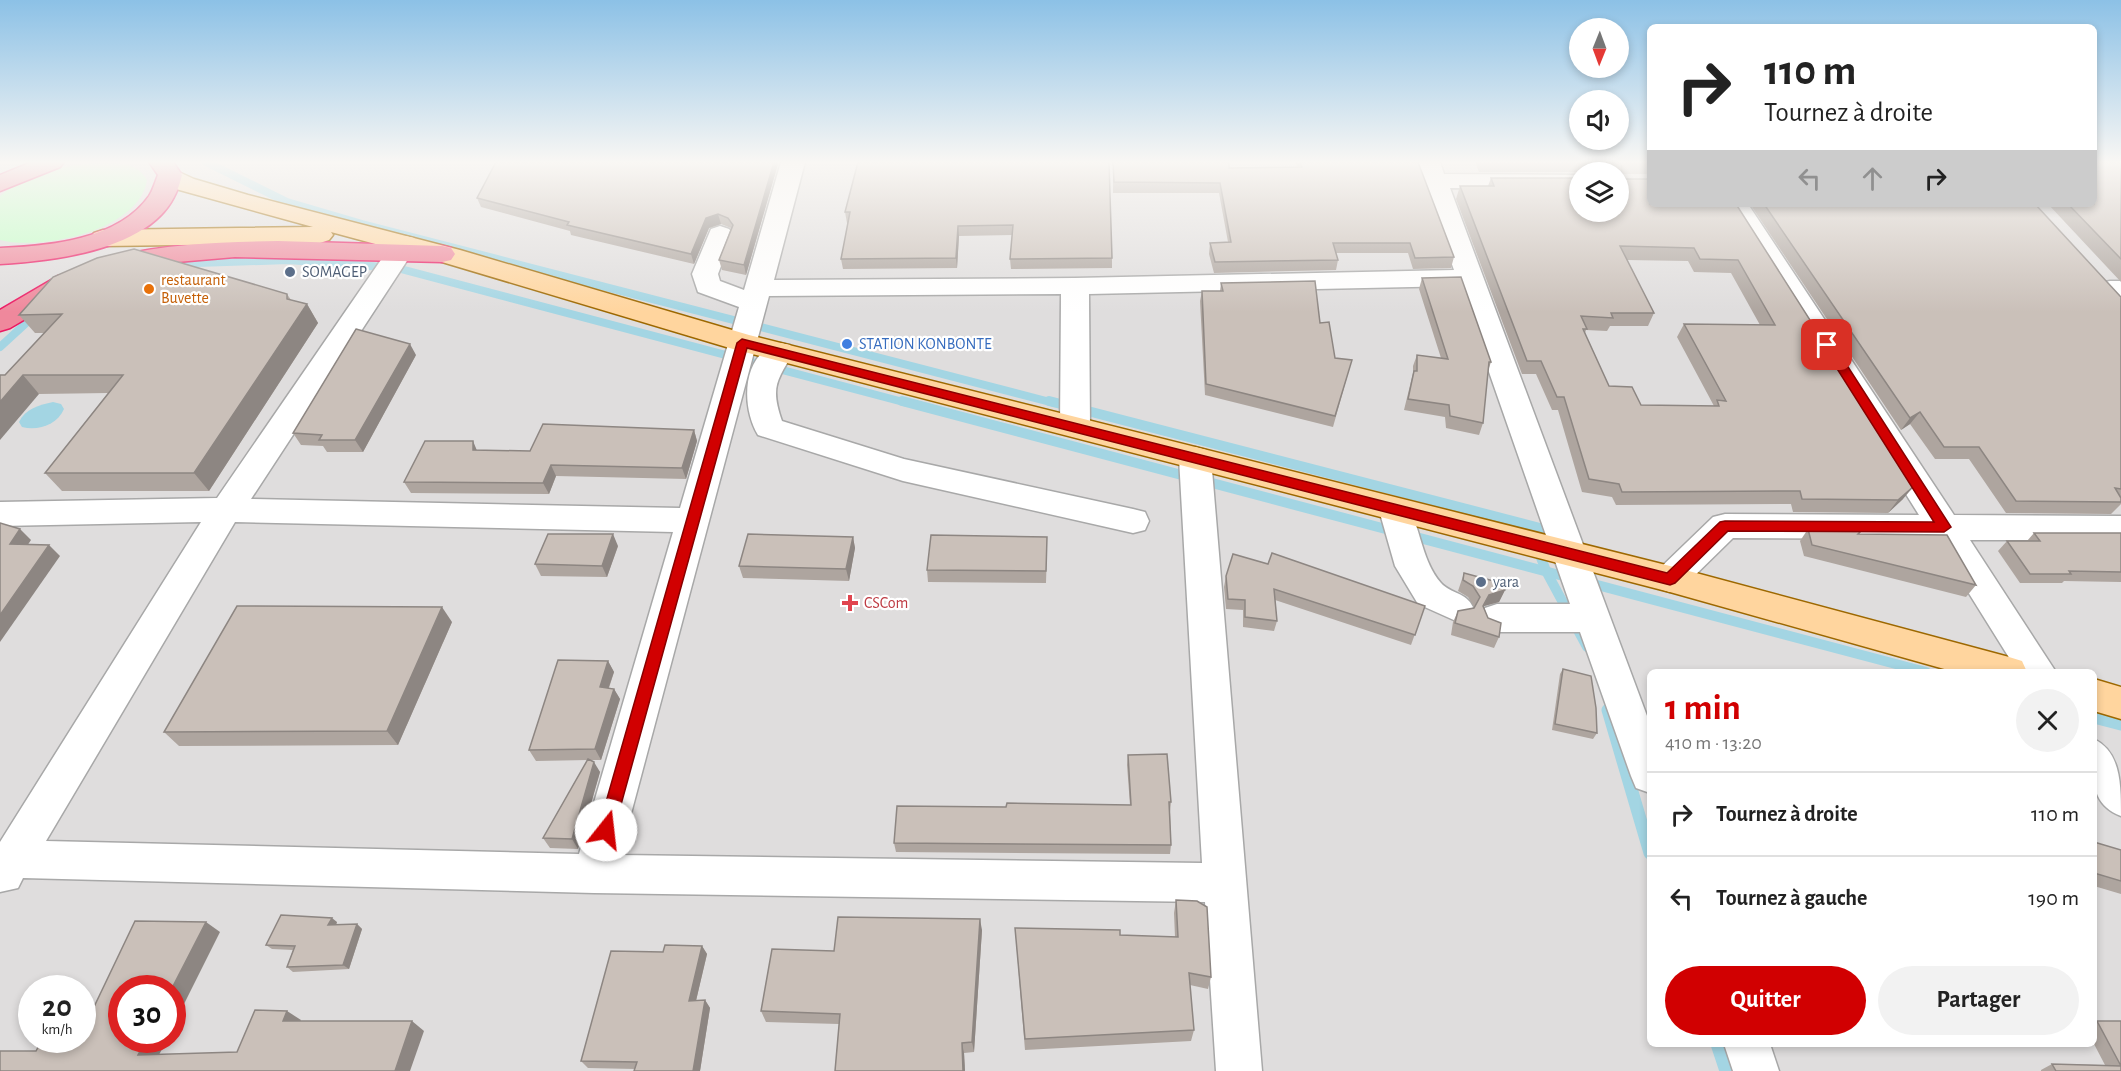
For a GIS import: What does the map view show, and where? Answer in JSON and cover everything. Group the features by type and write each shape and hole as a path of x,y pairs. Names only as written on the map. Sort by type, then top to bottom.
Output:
{"highway":[{"path":"0,310 93,242 133,223 148,212"},
{"path":"0,256 37,255 93,242"},
{"path":"0,322 55,288 101,268 140,258 226,251 403,248"}],"main road":[{"path":"282,212 403,248 442,254 742,343 1670,579 1998,669"},
{"path":"93,242 365,235"},
{"path":"2097,696 2121,703"}],"street":[{"path":"594,874 780,212"},
{"path":"1446,212 1647,768"},
{"path":"1741,212 2036,669"},
{"path":"720,234 705,274 708,286 756,295 1470,278"},
{"path":"6,869 226,510 403,248"},
{"path":"1075,286 1075,426"},
{"path":"780,352 768,366 759,397 770,428 903,470 1133,521"},
{"path":"1196,458 1224,883 1239,1071"},
{"path":"0,514 226,510 693,520"},
{"path":"1395,510 1412,566 1430,594 1456,607"},
{"path":"1670,579 1725,526 2121,528"},
{"path":"1497,618 1593,618"},
{"path":"2097,761 2121,798"},
{"path":"6,869 1224,883"},
{"path":"1748,1047 1756,1071"}],"shaded area":[{"path":"0,212 1569,212 1569,222 1629,222 1629,212 2121,212 2121,1071 0,1071"}],"green space":[{"path":"0,212 127,212 87,233 63,239 18,243 0,240"}],"water":[{"path":"53,402 61,404 64,409 57,419 46,426 22,427 19,422 25,414 38,406"}],"building":[{"path":"531,212 759,212 744,265 719,260 733,225 728,218 718,214 706,218 691,254 567,225 569,222"},
{"path":"845,212 1111,212 1112,258 1010,259 1013,225 958,226 956,258 841,259 850,212"},
{"path":"1225,212 1437,212 1454,257 1415,258 1410,243 1333,243 1338,260 1215,262 1210,243 1231,242"},
{"path":"1470,212 1569,212 1569,222 1629,222 1629,212 1741,212 1914,486 1898,500 1802,499 1800,491 1622,492 1619,484 1589,479 1564,397 1557,397 1541,361 1527,361","holes":["1620,246 1694,248 1700,259 1738,260 1775,325 1684,324 1726,401 1717,400 1719,406 1641,405 1632,387 1609,386 1583,329 1587,329 1581,316 1613,318 1611,313 1654,313"]},
{"path":"1769,212 2042,212 2121,297 2121,489 2115,488 2121,502 2016,501 1979,447 1944,447 1920,412 1910,418"},
{"path":"2076,212 2121,212 2121,259"},
{"path":"134,249 287,294 287,299 307,304 194,473 45,473 123,375 23,375 0,402 0,375 5,375 62,314 19,315 53,277 97,258"},
{"path":"1461,277 1491,362 1489,362 1483,423 1450,416 1449,405 1408,399 1414,371 1417,371 1417,355 1448,359 1422,278"},
{"path":"1315,281 1320,323 1329,322 1335,358 1352,360 1335,416 1206,384 1202,291 1223,291 1221,283"},
{"path":"356,329 410,344 355,440 319,440 322,435 293,433"},
{"path":"543,424 694,430 682,468 551,465 543,483 404,482 425,441 473,441 473,450 530,451"},
{"path":"0,523 20,529 10,544 49,545 0,615"},
{"path":"1808,529 1863,529 1858,534 1947,535 1976,585 1812,545"},
{"path":"2034,533 2121,533 2121,572 2069,571 2071,574 2030,574 2007,541 2040,541"},
{"path":"548,534 613,534 602,566 535,564"},
{"path":"748,534 853,537 846,569 739,566"},
{"path":"931,535 1047,537 1046,571 927,570"},
{"path":"1272,553 1425,606 1415,635 1274,589 1277,621 1245,617 1245,600 1228,599 1226,576 1233,554 1268,564"},
{"path":"1464,573 1505,584 1505,590 1489,595 1483,606 1488,618 1501,623 1499,637 1455,623 1458,611 1474,608 1480,597 1473,586 1463,580"},
{"path":"237,606 442,607 387,731 164,732"},
{"path":"558,660 608,661 600,687 614,689 595,749 529,750"},
{"path":"1563,669 1591,676 1597,733 1555,724"},
{"path":"1167,754 1171,802 1169,802 1171,845 894,843 897,806 1006,807 1007,803 1131,805 1128,755"},
{"path":"588,759 594,762 572,839 543,838"},
{"path":"2097,843 2121,850 2121,881 2097,874"},
{"path":"1176,900 1197,901 1207,907 1211,977 1189,973 1194,1030 1025,1039 1015,928 1120,930 1120,935 1178,937"},
{"path":"281,915 332,918 328,925 357,924 343,965 287,967 295,946 266,945"},
{"path":"838,917 980,919 972,1042 962,1043 963,1071 835,1071 840,1014 761,1011 772,949 834,951"},
{"path":"135,921 206,922 179,975 109,975"},
{"path":"665,945 702,946 689,1001 705,1000 693,1071 634,1071 637,1062 581,1061 611,951 663,952"},
{"path":"108,978 108,1053 139,1053 138,1055 237,1052 255,1010 287,1011 283,1021 412,1021 395,1071 0,1071 0,1051 96,1053 96,1003"},
{"path":"2097,1021 2121,1021 2121,1066"},
{"path":"2052,1064 2121,1066 2121,1071 2056,1071"}],"waterway":[{"path":"321,212 1054,403"},
{"path":"167,264 288,260 397,268 907,403"},
{"path":"0,347 36,314"},
{"path":"902,401 1546,572"},
{"path":"1049,401 1540,528 1537,547 1546,572"},
{"path":"1546,572 1915,669"},
{"path":"1546,572 1587,647"},
{"path":"1608,710 1647,843"},
{"path":"2097,718 2121,724"},
{"path":"1718,1047 1726,1071"}],"place":[{"name":"SOMAGEP","path":"290,272"},
{"name":"restaurant Buvette","path":"149,289"},
{"name":"STATION KONBONTE","path":"847,344"},
{"name":"yara","path":"1481,582"},
{"name":"CSCom","path":"850,603"}],"route":[{"path":"606,830 742,343 1075,426 1536,547 1670,579 1725,526 1944,527 1827,345"}]}
